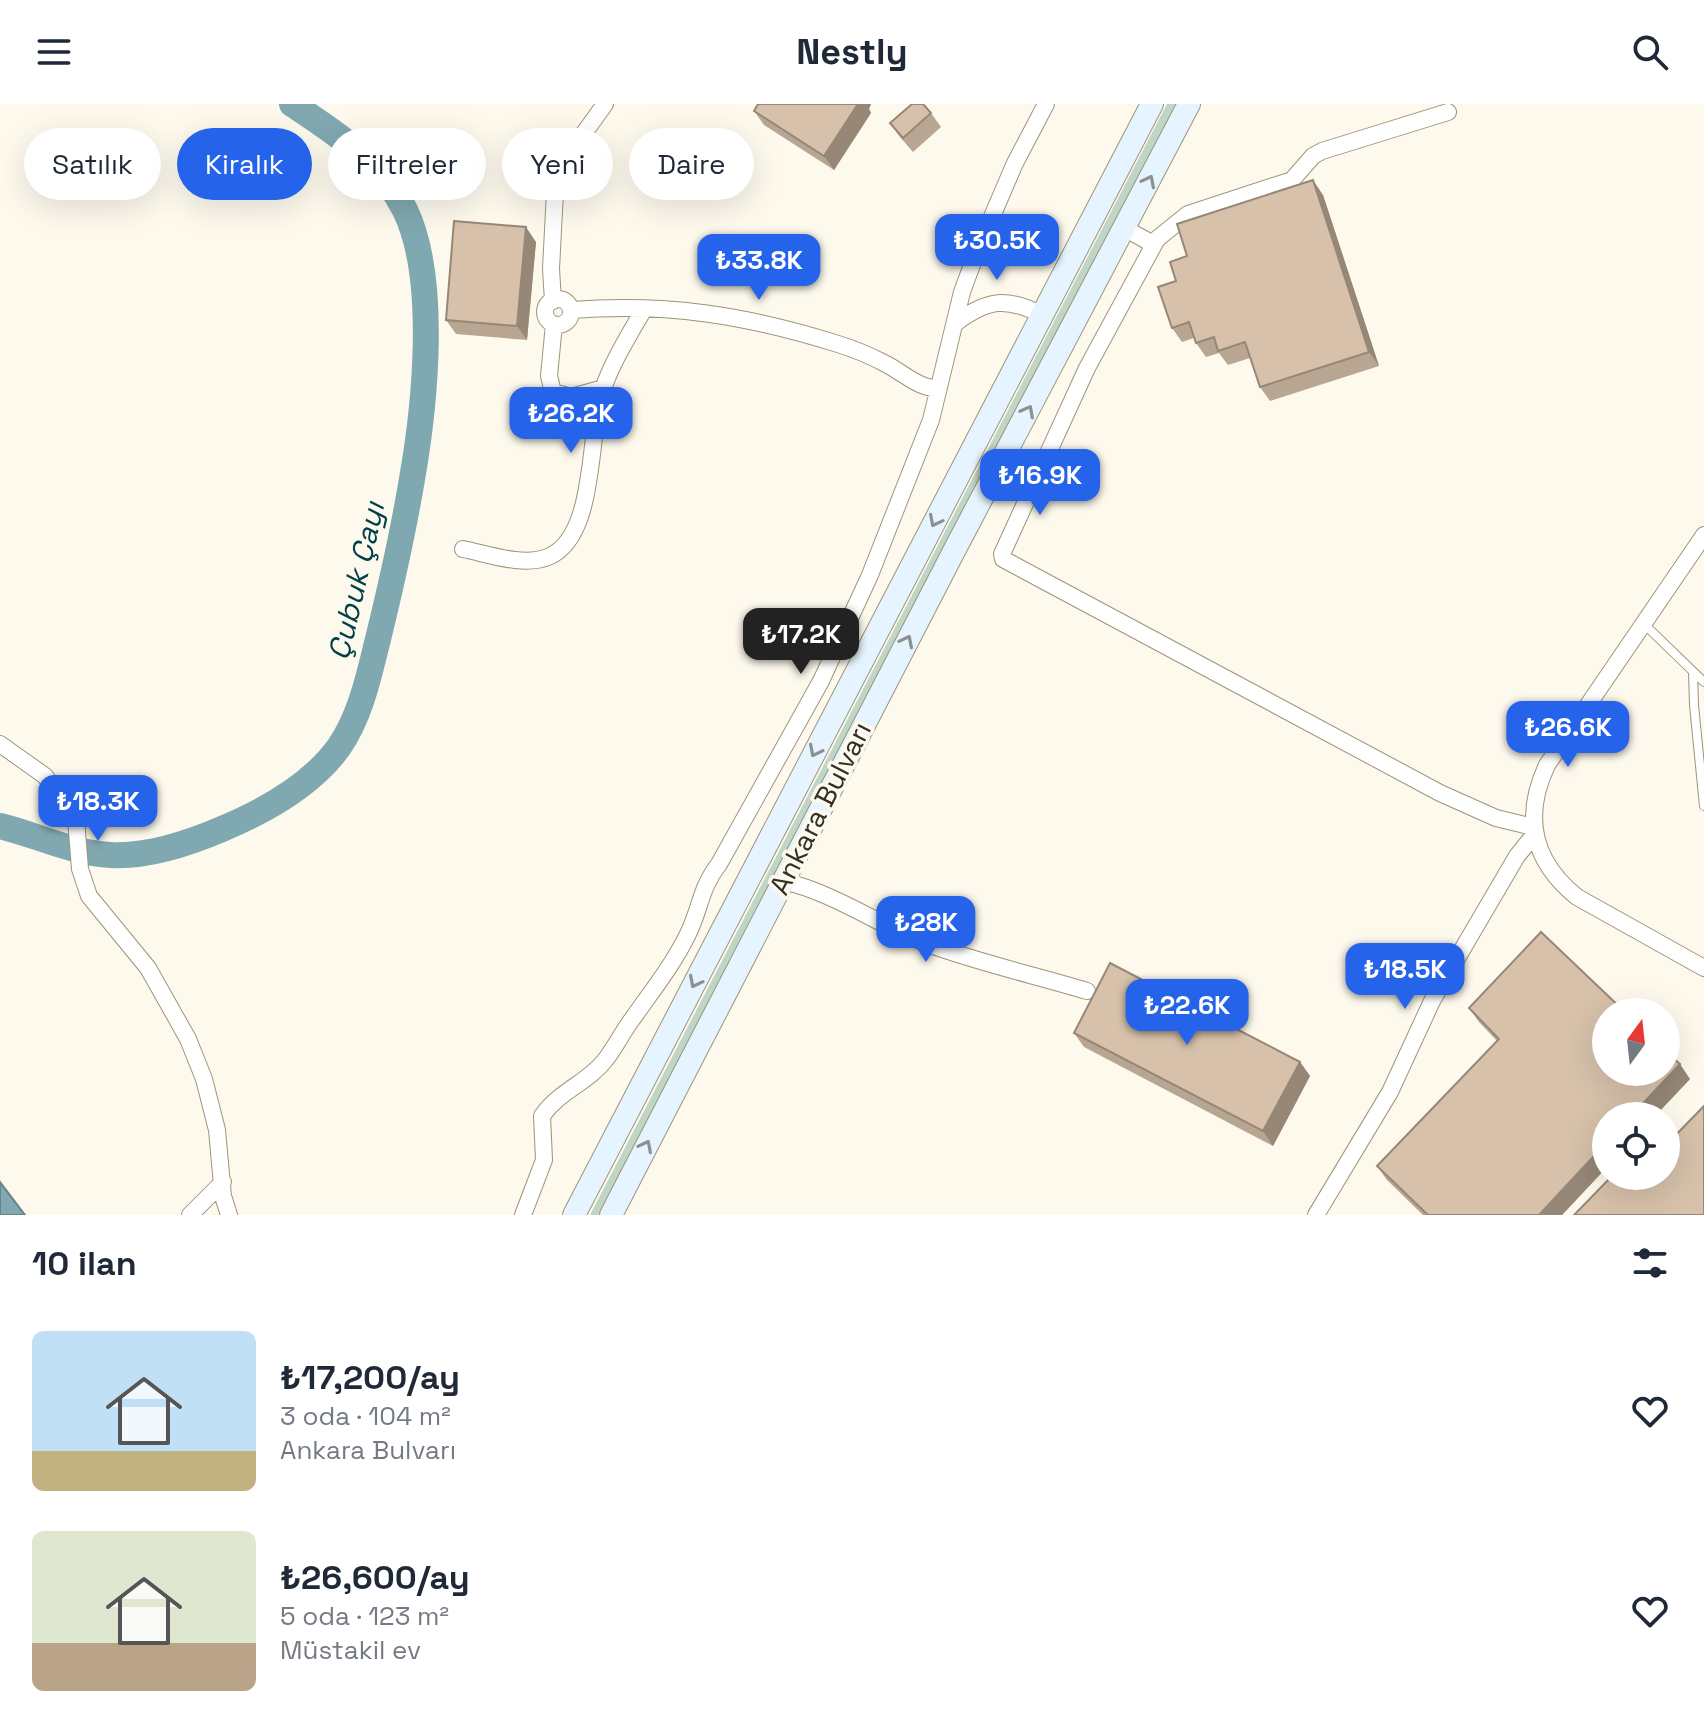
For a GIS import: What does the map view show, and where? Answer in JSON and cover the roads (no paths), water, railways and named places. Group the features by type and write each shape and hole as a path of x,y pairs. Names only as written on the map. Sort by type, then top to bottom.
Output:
{"main road":[{"name":"Ankara Bulvarı","path":"574,1215 1152,104"},
{"name":"Ankara Bulvarı","path":"611,1215 1189,104"}],"street":[{"path":"553,301 551,269 556,172 605,104"},
{"path":"523,1215 544,1160 542,1116 560,1096 606,1060 670,968 686,940 706,883 839,645 902,499 931,420 962,292 976,254 1015,163 1046,104"},
{"path":"1448,112 1322,151 1313,156 1292,180 1188,214 1153,244 1087,368 1010,534 1003,559 1440,793 1534,831"},
{"path":"1124,228 1153,244"},
{"path":"554,324 545,315 549,304 564,301 571,310"},
{"path":"957,322 981,306 992,303 1013,304 1042,315"},
{"path":"463,549 528,560 551,556 576,530 604,388 644,309"},
{"path":"571,310 698,311 782,328 857,351 886,363 923,385 939,388"},
{"path":"554,324 567,321 571,310"},
{"path":"554,324 549,376 553,392 571,397 604,388"},
{"path":"1704,535 1547,765 1533,802 1534,831 1554,873 1565,888 1704,968"},
{"path":"0,744 45,776 76,819 80,869 89,896 148,968 188,1039 204,1079 217,1130 229,1215"},
{"path":"1316,1215 1390,1092 1432,1001 1534,831"},
{"path":"783,881 828,894 888,927 930,944 1087,991"},
{"path":"190,1215 223,1182"}],"lane":[{"path":"1643,623 1704,682"},
{"path":"1693,672 1704,806"}],"water":[{"path":"0,1182 25,1215 0,1215"}],"waterway":[{"name":"Çubuk Çayı","path":"0,826 68,847 111,855 153,852 209,835 286,796 315,774 339,747 359,708 392,579 417,449 426,342 422,270 405,210 383,177 356,150 292,104"}]}
